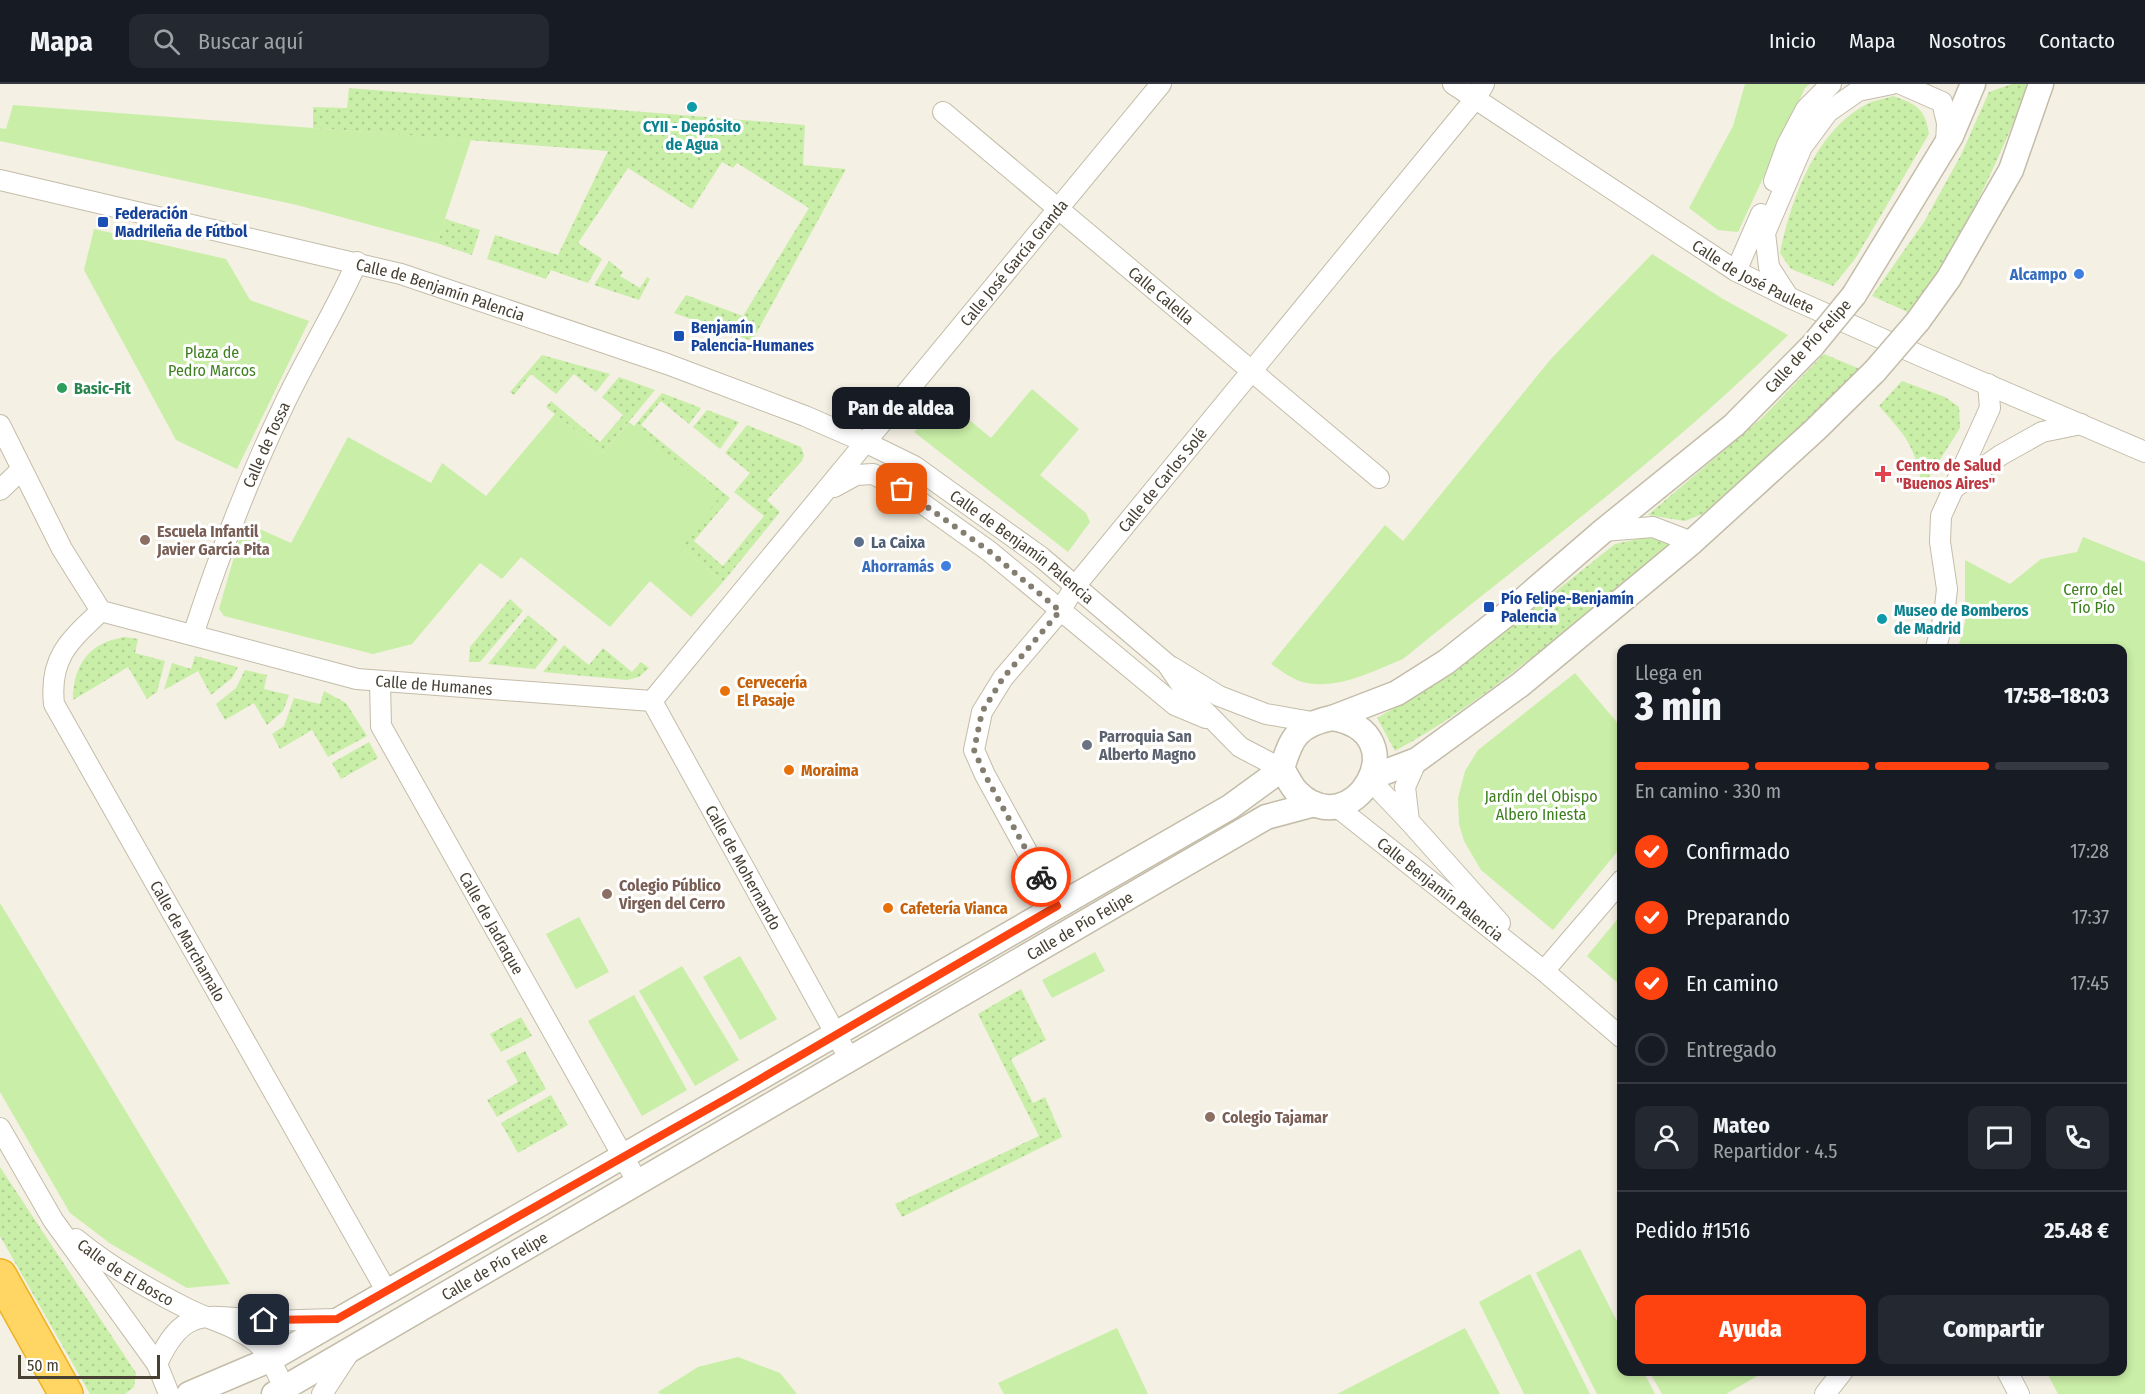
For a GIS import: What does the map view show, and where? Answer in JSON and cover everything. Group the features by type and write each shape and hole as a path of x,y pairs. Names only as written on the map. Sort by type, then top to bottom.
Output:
{"highway":[{"path":"0,1275 66,1394"}],"street":[{"name":"Calle José García Granda","path":"867,443 1056,209 1161,84"},
{"name":"Calle de José Paulete","path":"1453,84 1480,92 1736,271 1788,297 2145,452"},
{"path":"1736,271 1792,136 1806,109 1832,84"},
{"path":"1788,297 1769,267 1765,233 1802,147 1828,112 1858,92 1892,84"},
{"path":"1901,84 1942,102 1947,123 1946,145"},
{"name":"Calle de Pío Felipe","path":"1322,720 1397,693 1446,662 1509,613 1603,531 1734,425 1813,345 1854,295 1946,145 1973,84"},
{"path":"1372,779 1417,760 1520,685 1692,542 1815,430 1875,371 1918,321 1949,278 2011,170 2041,84"},
{"name":"Calle de Carlos Solé","path":"1057,906 985,775 974,750 982,712 1003,678 1060,611 1076,585 1480,92"},
{"name":"Calle Calella","path":"943,112 1379,478"},
{"name":"Calle de Benjamín Palencia","path":"5,185 357,262 401,274 668,364 805,416 914,466 965,500 1076,585 1167,664 1219,696 1266,714 1322,720"},
{"name":"Calle de Tossa","path":"193,635 239,505 293,386 338,304 357,262"},
{"path":"1937,644 1944,616 1947,589 1940,542 1941,516 1990,408 1988,384"},
{"path":"1952,490 2001,455 2042,432 2081,424"},
{"path":"0,425 62,549 101,611"},
{"path":"828,490 856,475 873,474 866,461 867,443"},
{"path":"652,701 867,443"},
{"path":"0,490 21,470"},
{"name":"Calle de Benjamín Palencia","path":"873,474 902,489 953,524 1175,705 1214,721"},
{"path":"1603,531 1653,526 1692,542"},
{"name":"Calle de Humanes","path":"101,611 357,679 652,701"},
{"name":"Calle de Marchamalo","path":"101,611 71,641 55,664 52,684 54,704 382,1284"},
{"name":"Calle de Benjamín Palencia","path":"1167,664 1186,692 1240,747 1282,769"},
{"name":"Calle de Jadraque","path":"380,682 381,726 624,1157"},
{"name":"Calle de Mohernando","path":"652,701 837,1035"},
{"path":"1322,720 1354,725 1370,742 1375,766 1372,779 1364,792 1326,806 1297,792 1282,769 1292,739 1322,720"},
{"name":"Calle Benjamín Palencia","path":"1409,821 1405,788 1417,760"},
{"name":"Calle de Pío Felipe","path":"189,1394 269,1360 337,1319 382,1284 624,1157 1230,807 1282,769"},
{"name":"Calle Benjamín Palencia","path":"1372,779 1425,842 1544,971"},
{"name":"Calle de Pío Felipe","path":"202,1316 232,1326 258,1344 269,1360 282,1392 351,1349 1266,817 1326,806"},
{"name":"Calle Benjamín Palencia","path":"1326,806 1544,971 1617,1034"},
{"path":"1544,971 1617,886"},
{"path":"837,1035 850,1060"},
{"name":"Calle de El Bosco","path":"0,1128 53,1220 157,1364"},
{"path":"624,1157 638,1183"},
{"name":"Calle de El Bosco","path":"53,1220 103,1261 202,1316"},
{"path":"170,1394 157,1364 168,1340 181,1328 202,1316"},
{"name":"Calle de Pío Felipe","path":"202,1316 264,1320 337,1319"},
{"name":"Calle de Pío Felipe","path":"322,1394 351,1349"},
{"path":"1825,1394 1839,1376"},
{"path":"2010,1376 2019,1394"}],"green space":[{"path":"1745,84 1810,84 1805,88 1738,232 1718,230 1689,208 1733,126"},
{"path":"2012,84 2029,84 1977,203 1946,259 1910,313 1872,296 1924,222 1961,155 1989,92"},
{"path":"349,88 805,125 803,165 846,169 752,341 674,313 686,295 743,316 809,208 737,163 733,168 722,162 692,209 628,168 578,243 602,259 588,283 551,270 546,279 487,259 495,235 558,255 608,151 313,128 313,107 347,108"},
{"path":"1893,96 1914,105 1922,113 1929,134 1855,259 1833,286 1791,269 1780,253 1791,211 1808,169 1833,131 1849,116 1870,103"},
{"path":"13,105 471,140 437,243 297,205 0,141 0,128 6,129"},
{"path":"445,219 480,230 472,255 437,243"},
{"name":"Plaza de Pedro Marcos","path":"94,229 226,259 250,300 309,321 237,469 176,440 84,270"},
{"path":"1652,254 1723,299 1788,335 1649,461 1403,659 1365,675 1326,684 1299,681 1271,664 1385,525 1403,541 1550,360"},
{"path":"609,261 623,272 620,276 640,288 647,277 650,279 639,300 594,285"},
{"path":"1824,354 1860,369 1757,469 1705,513 1685,521 1648,515 1762,418"},
{"path":"542,355 610,374 596,392 574,374 556,394 531,374 514,395 510,392"},
{"path":"619,377 655,390 603,453 546,407 551,401 600,442 623,415 602,397"},
{"path":"1902,381 1945,397 1959,407 1960,428 1922,488 1913,452 1879,406"},
{"path":"1032,389 1079,429 1040,475 1086,513 1090,522 1068,552 914,432 944,399 991,438"},
{"path":"662,393 701,408 689,424 661,401 641,425 730,498 694,541 723,566 764,516 734,492 750,473 725,453 747,425 801,447 804,455 802,461 767,500 780,512 723,582 680,547 634,426"},
{"path":"707,410 739,422 720,449 693,427"},
{"path":"555,414 603,453 629,422 720,497 680,547 723,582 691,617 650,581 610,627 521,557 502,579 480,563 412,644 373,654 224,616 219,609 244,522 291,543 348,437 431,483 442,463 486,496"},
{"path":"1652,536 1672,542 1503,680 1432,729 1395,751 1377,718 1452,674 1615,544"},
{"name":"Cerro del Tío Pío","path":"2083,537 2145,562 2145,1394 2058,1394 2049,1376 2127,1376 2127,644 1959,644 1965,622 1965,560 2010,584 2041,559 2077,552"},
{"path":"510,599 523,611 480,662 469,662 470,647"},
{"path":"528,615 558,640 535,669 488,664"},
{"path":"125,637 138,639 135,653 165,661 157,692 147,699 128,667 73,700 76,676 86,657 102,644"},
{"path":"564,645 589,665 603,648 632,672 641,662 649,668 639,677 627,680 543,672"},
{"path":"195,656 238,667 232,678 211,695 198,671 164,690 172,663 191,669"},
{"path":"245,670 267,675 264,689 289,695 283,711 267,725 254,703 225,720 216,704 236,688"},
{"name":"Jardín del Obispo Albero Iniesta","path":"1575,673 1617,722 1617,852 1553,930 1481,870 1464,841 1459,824 1458,798 1465,771 1478,750"},
{"path":"324,691 346,703 367,736 328,757 312,730 280,749 272,734 284,726 294,698 320,704"},
{"path":"369,742 378,758 341,779 332,763"},
{"path":"0,903 230,1284 187,1288 111,1244 70,1213 0,1092"},
{"path":"579,917 609,972 576,989 546,934"},
{"path":"1617,920 1617,982 1587,956"},
{"path":"1095,952 1105,971 1052,998 1042,980"},
{"path":"740,956 777,1019 740,1040 703,977"},
{"path":"682,966 739,1060 695,1086 639,991"},
{"path":"1021,989 1046,1040 1011,1059 1033,1103 1045,1097 1062,1137 902,1217 895,1204 1039,1136 978,1014"},
{"path":"634,995 687,1090 642,1116 588,1021"},
{"path":"521,1017 532,1036 501,1052 490,1034"},
{"path":"525,1051 546,1089 497,1117 487,1100 518,1082 506,1061"},
{"path":"551,1095 568,1125 518,1153 501,1123"},
{"path":"0,1167 136,1373 134,1387 125,1394 90,1394 0,1236"},
{"path":"1580,1249 1617,1321 1617,1376 1646,1376 1655,1394 1597,1394 1536,1273"},
{"path":"1530,1274 1590,1394 1524,1394 1479,1302"},
{"path":"1117,1328 1148,1394 1004,1394 998,1383"},
{"path":"1465,1328 1500,1394 1337,1394"},
{"path":"738,1357 780,1373 797,1394 660,1394 658,1392 698,1367"},
{"path":"1652,1376 1757,1376 1726,1394 1662,1394"}],"way so far":[{"path":"902,489 989,551 1060,611 1003,678 982,712 978,722 974,750 985,775 1041,877"}],"place":[{"name":"CYII - Depósito de Agua","path":"692,107"},
{"name":"Federación Madrileña de Fútbol","path":"103,222"},
{"name":"Alcampo","path":"2079,274"},
{"name":"Benjamín Palencia-Humanes","path":"679,336"},
{"name":"Basic-Fit","path":"62,388"},
{"name":"Centro de Salud \"Buenos Aires\"","path":"1883,474"},
{"name":"Pan de aldea","path":"902,489"},
{"name":"Escuela Infantil Javier García Pita","path":"145,540"},
{"name":"La Caixa","path":"859,542"},
{"name":"Ahorramás","path":"946,566"},
{"name":"Pío Felipe-Benjamín Palencia","path":"1489,607"},
{"name":"Museo de Bomberos de Madrid","path":"1882,619"},
{"name":"Cervecería El Pasaje","path":"725,691"},
{"name":"Parroquia San Alberto Magno","path":"1087,745"},
{"name":"Moraima","path":"789,770"},
{"name":"Colegio Público Virgen del Cerro","path":"607,894"},
{"name":"Cafetería Vianca","path":"888,908"},
{"name":"Colegio Tajamar","path":"1210,1117"}],"route":[{"path":"264,1320 337,1319 469,1246 1057,906 1041,877"}]}
